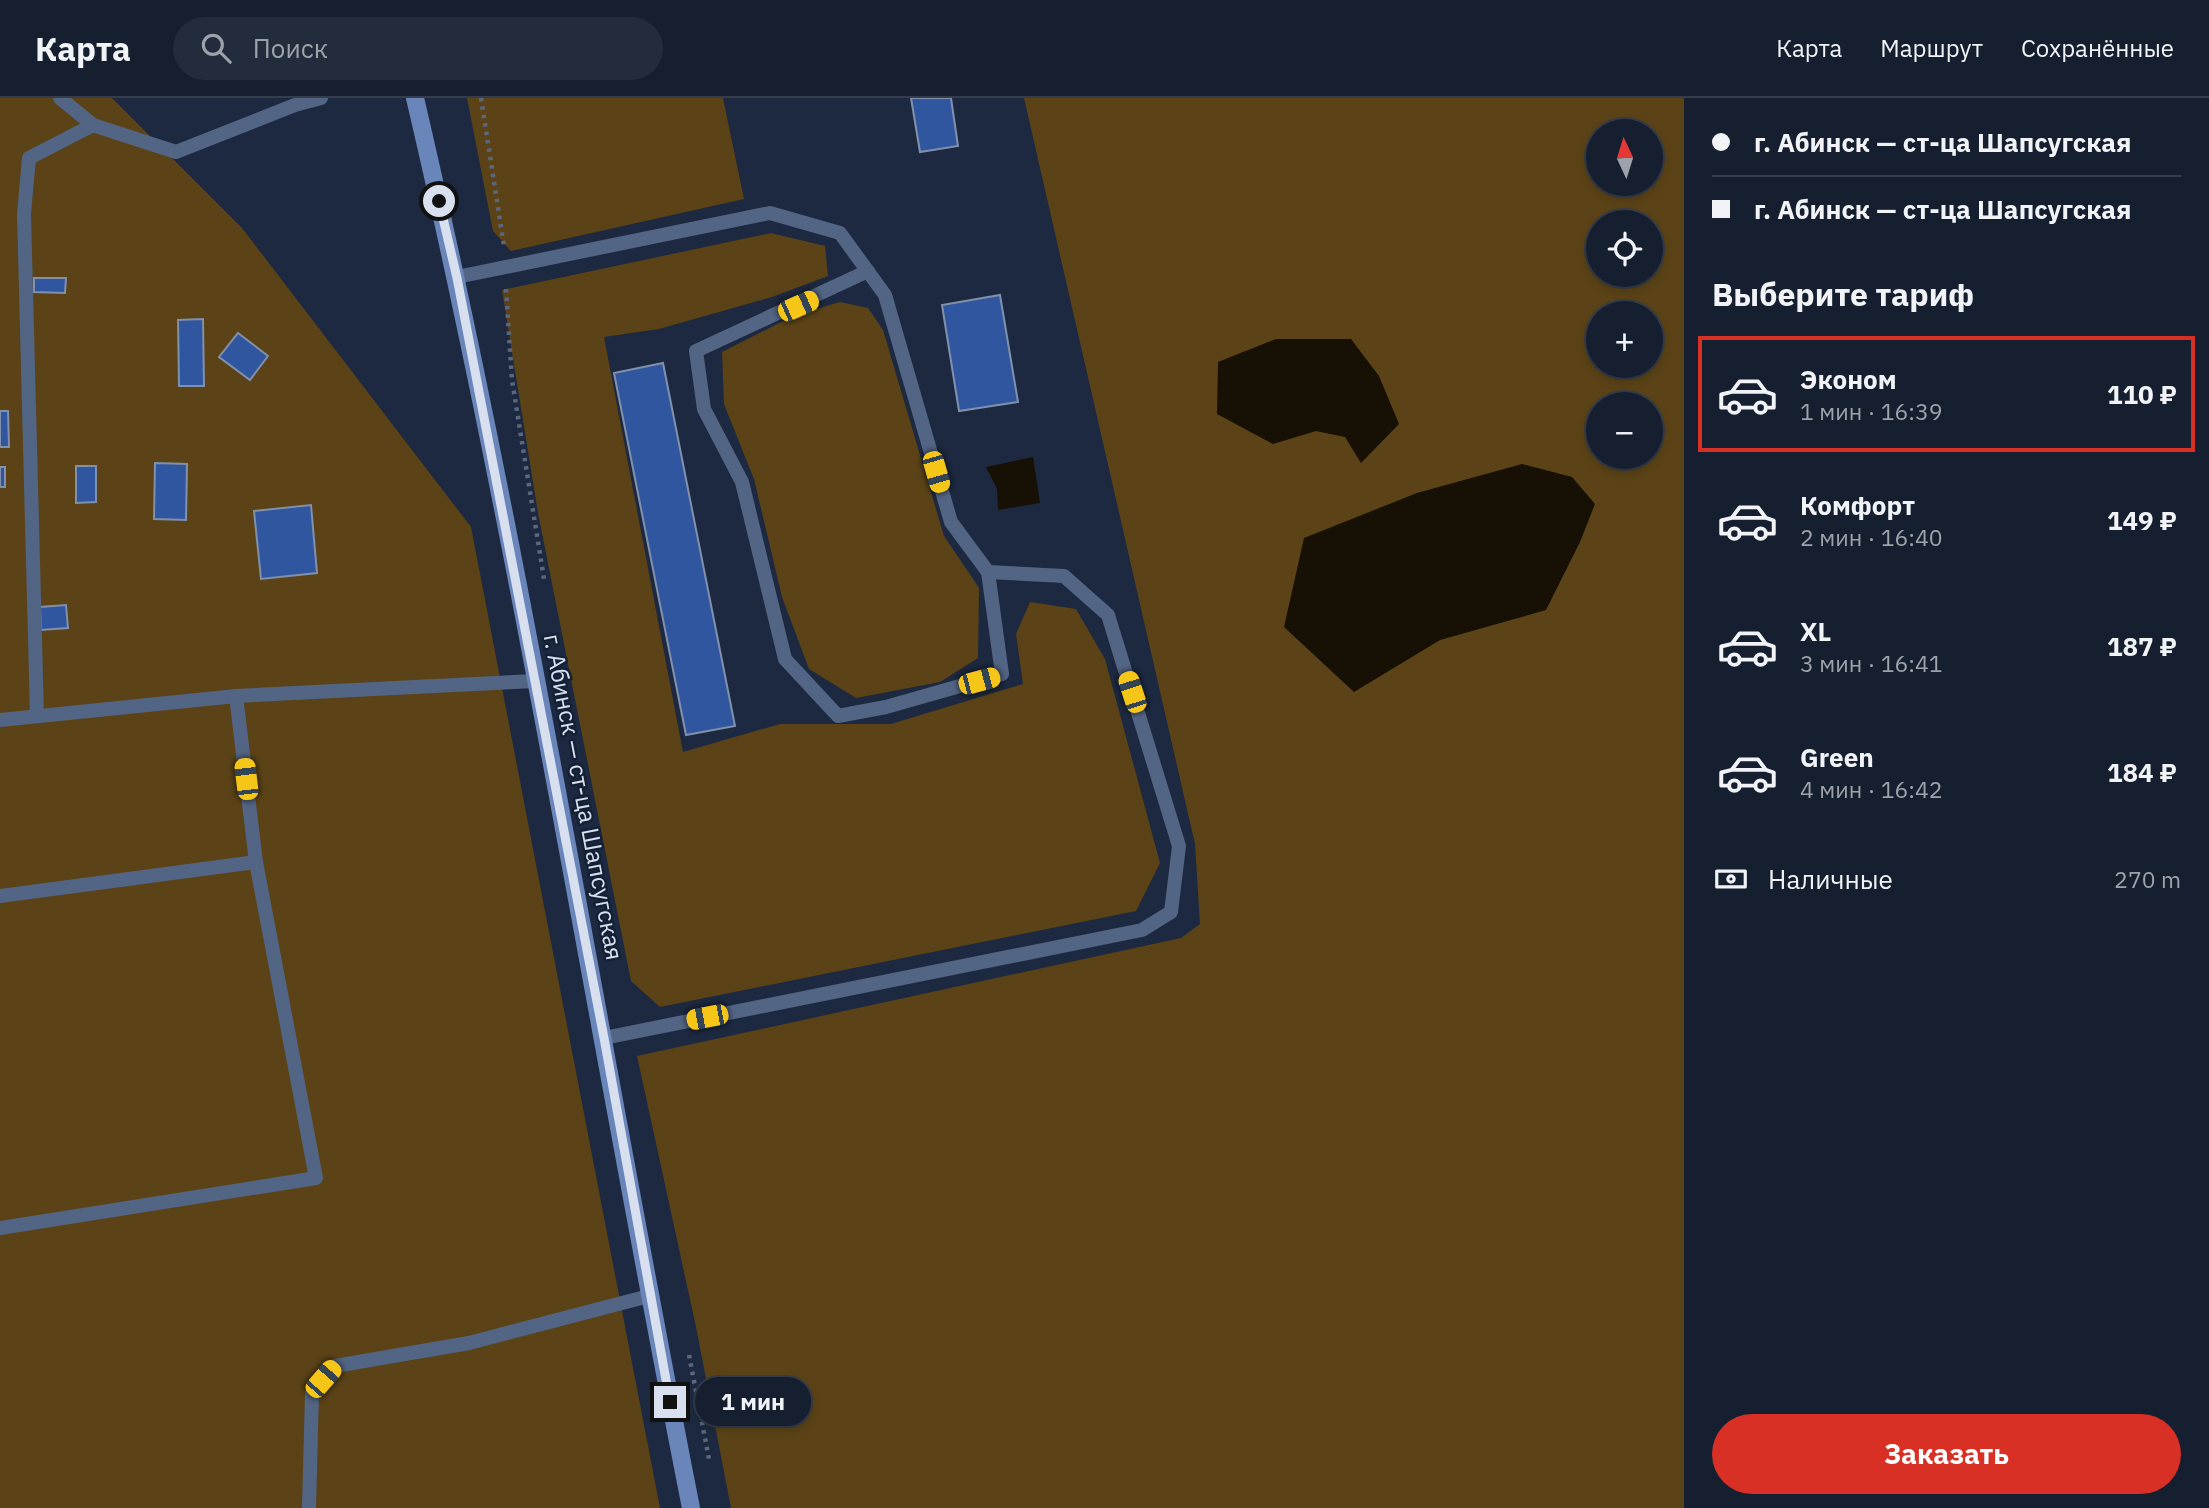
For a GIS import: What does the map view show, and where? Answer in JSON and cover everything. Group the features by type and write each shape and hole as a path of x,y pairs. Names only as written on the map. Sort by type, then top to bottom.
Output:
{"main road":[{"name":"г. Абинск — ст-ца Шапсугская","path":"415,98 457,278 604,1038 649,1296 691,1508"}],"lane":[{"path":"60,98 93,125 176,152 295,105 321,98"},
{"path":"37,716 24,214 28,169 30,158 93,125"},
{"path":"457,278 770,213 840,233 868,271 885,295 951,522 988,572 1002,674 886,707 838,716 785,659 742,482 704,409 696,351 868,271"},
{"path":"604,1038 1142,930 1171,912 1179,846 1108,615 1064,576 988,572"},
{"path":"0,720 236,696 535,681"},
{"path":"0,1228 316,1178 256,862 236,696"},
{"path":"0,896 256,862"},
{"path":"309,1508 312,1393 335,1366 469,1343 649,1296"}],"path":[{"path":"481,98 503,228 512,380 544,584"},
{"path":"687,1344 710,1467"}],"shaded area":[{"path":"0,98 112,98 242,228 471,527 660,1508 0,1508"},
{"path":"467,98 723,98 744,199 511,251 493,231"},
{"path":"1024,98 1684,98 1684,1508 731,1508 696,1327 637,1056 1181,938 1200,924 1195,844"},
{"path":"771,233 825,246 828,276 772,297 659,329 604,337 683,752 780,724 891,724 1023,684 1016,634 1030,602 1076,609 1105,659 1160,863 1136,911 660,1007 631,981 538,513 502,290"},
{"path":"840,302 868,308 883,330 944,536 979,588 978,658 940,682 856,698 809,669 782,597 754,479 724,404 722,352 793,316"},
{"path":"1276,339 1351,339 1379,376 1399,424 1361,463 1345,437 1316,431 1273,444 1217,414 1218,362"},
{"path":"1033,457 1040,503 998,510 997,489 986,467"},
{"path":"1522,464 1572,477 1595,504 1580,542 1546,610 1440,640 1354,692 1284,627 1304,538 1417,493"}],"building":[{"path":"911,98 951,98 958,146 920,152"},
{"path":"34,278 66,278 65,293 34,292"},
{"path":"1000,295 1018,402 959,411 942,305"},
{"path":"203,319 204,386 179,386 178,320"},
{"path":"238,333 268,356 250,380 219,357"},
{"path":"663,363 735,726 686,735 614,373"},
{"path":"0,411 8,411 9,447 0,447"},
{"path":"155,463 187,464 186,520 154,519"},
{"path":"76,466 96,466 96,502 76,503"},
{"path":"0,467 5,467 5,487 0,487"},
{"path":"311,505 317,573 261,579 254,511"},
{"path":"66,605 68,628 41,630 40,607"}],"route":[{"path":"439,201 457,278 604,1038 670,1402"}]}
